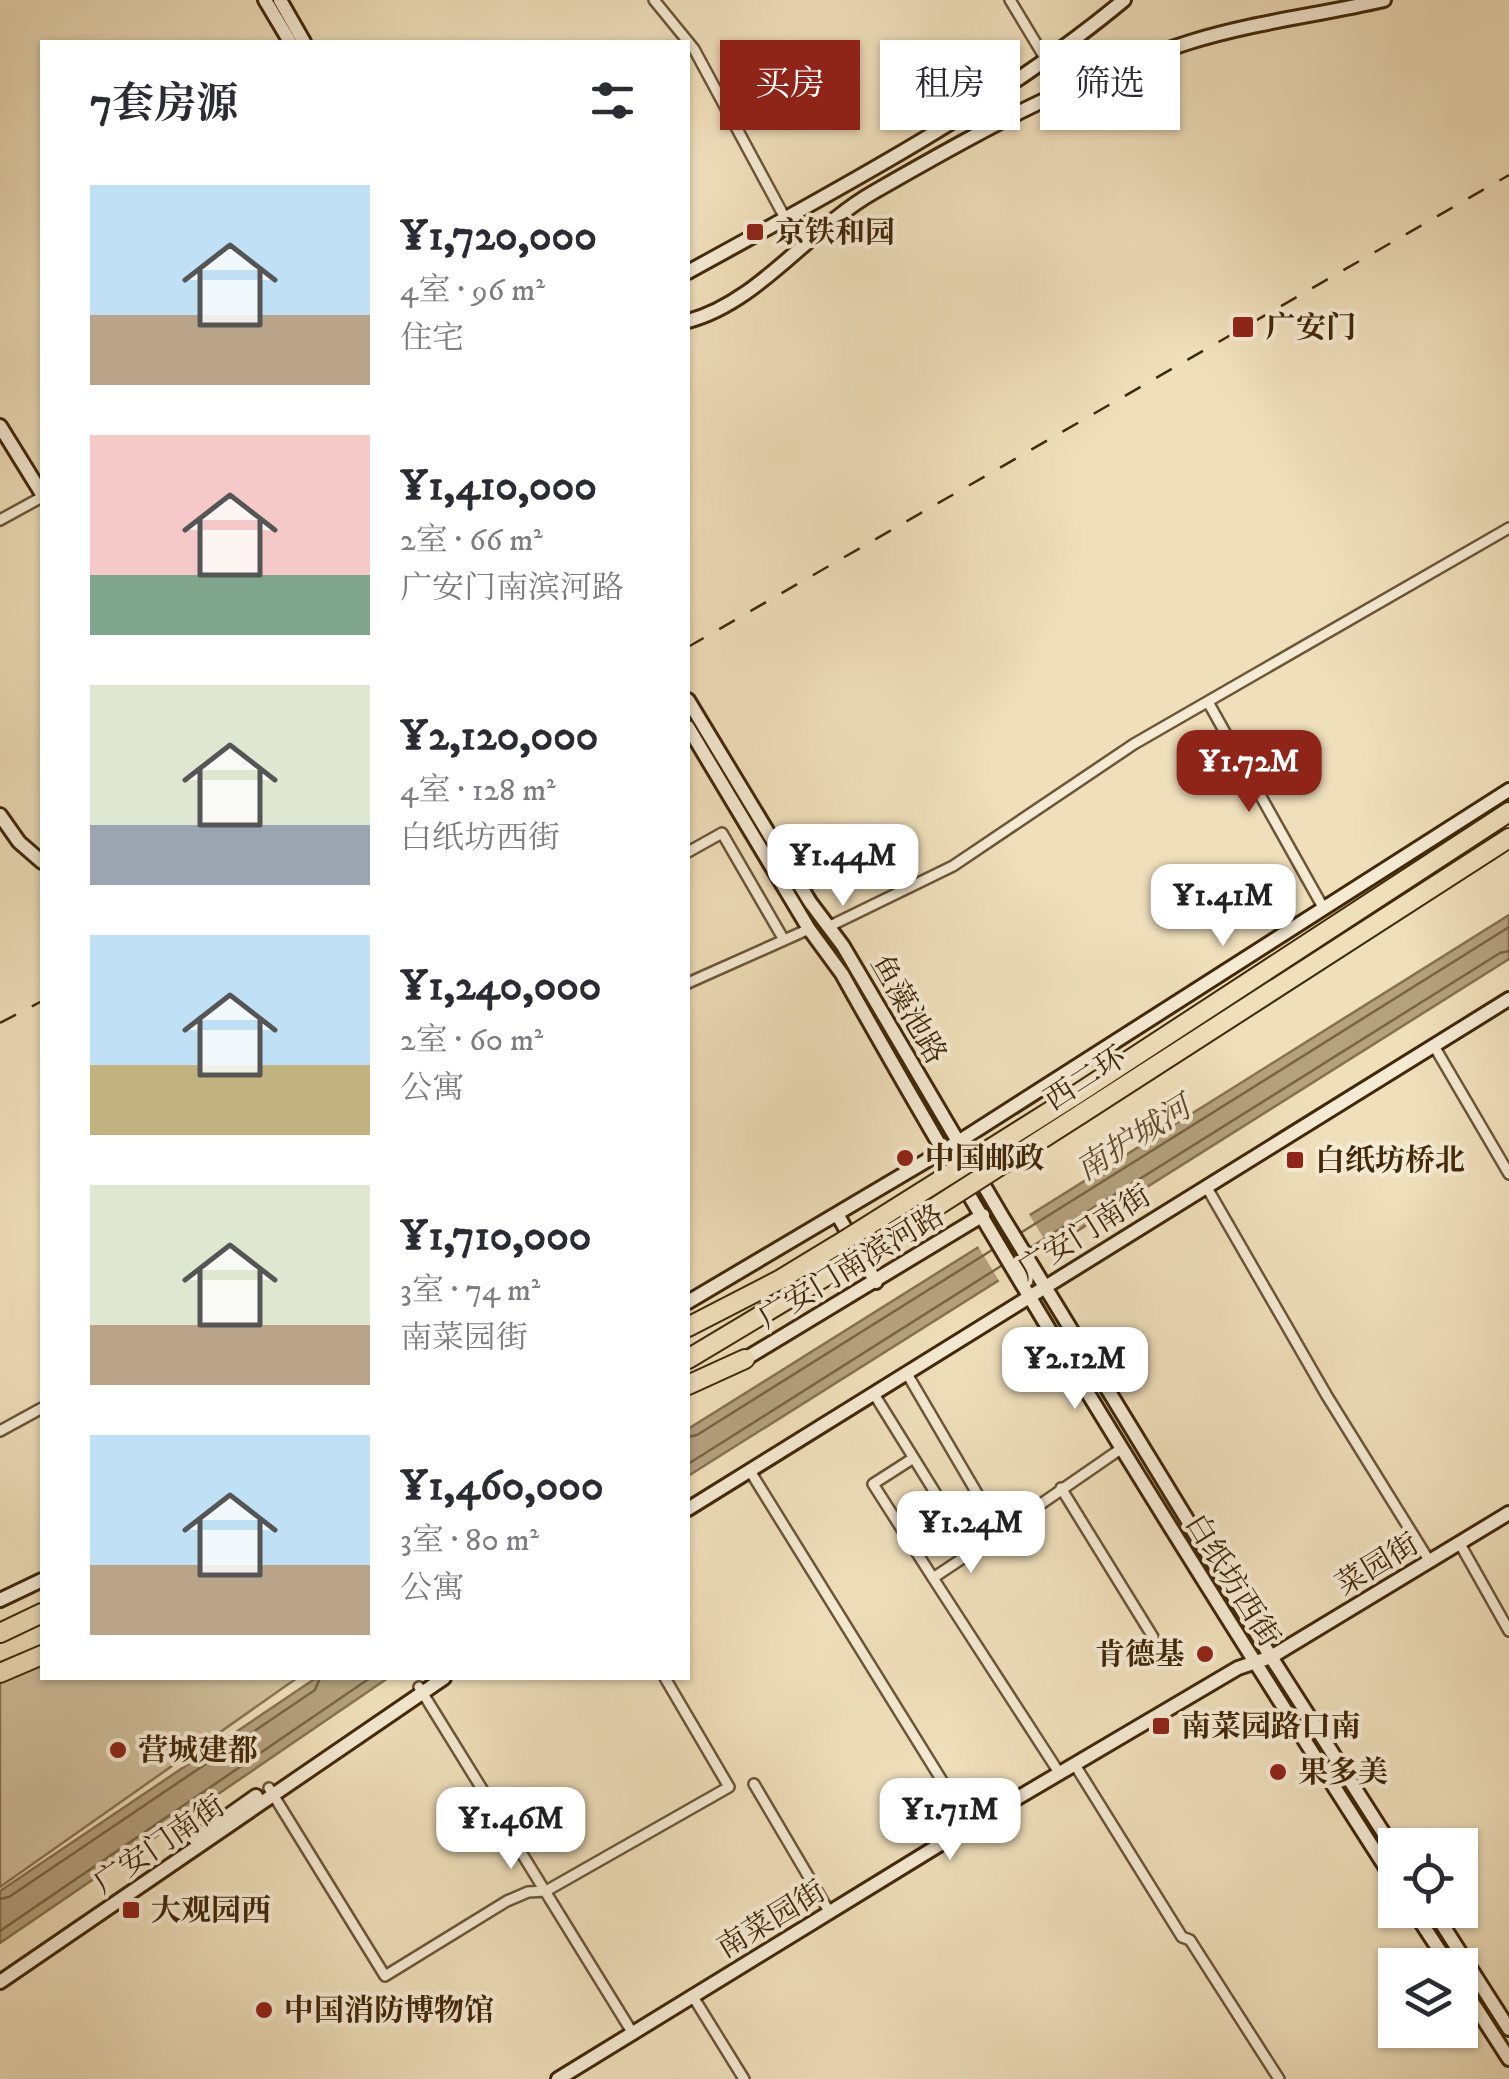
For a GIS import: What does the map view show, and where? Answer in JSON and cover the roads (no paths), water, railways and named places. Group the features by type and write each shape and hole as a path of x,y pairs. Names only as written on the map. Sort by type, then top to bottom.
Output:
{"highway":[{"name":"西二环","path":"690,1358 848,1263 1509,812"},
{"name":"西二环","path":"690,1325 781,1279 1076,1106 1509,838"},
{"path":"690,1384 745,1359"},
{"path":"0,1633 40,1613"},
{"path":"0,1673 40,1656"}],"street":[{"path":"265,0 289,40"},
{"path":"280,0 303,40"},
{"path":"654,0 686,40"},
{"path":"1010,0 1040,50"},
{"path":"1073,40 1124,0"},
{"path":"690,320 722,310 746,294 814,234 869,194 1033,102 1194,41 1384,0"},
{"path":"690,45 785,218"},
{"path":"1020,100 1033,102"},
{"path":"690,271 934,130"},
{"path":"858,177 869,184 869,194"},
{"path":"0,426 40,493"},
{"path":"0,520 40,497"},
{"path":"830,926 953,866 1134,744 1509,528"},
{"path":"1208,702 1324,909"},
{"name":"鱼藻池路","path":"690,703 810,902 830,926 1003,1218"},
{"name":"鱼藻池路","path":"690,730 809,928 842,974 986,1221"},
{"name":"广安门南滨河路","path":"690,1301 958,1142 1509,790"},
{"path":"0,815 40,860"},
{"path":"690,851 722,833 784,940"},
{"path":"690,982 809,928"},
{"name":"广安门南街","path":"690,1517 1028,1294 1208,1190 1509,1000"},
{"name":"广安门南街","path":"1436,1049 1509,1008"},
{"path":"1436,1049 1509,1173"},
{"path":"1208,1190 1327,1396 1430,1562"},
{"path":"837,1214 876,1282"},
{"name":"白纸坊西街","path":"1003,1218 1271,1657 1380,1828"},
{"name":"广安门南滨河路","path":"745,1359 986,1221"},
{"name":"白纸坊西街","path":"986,1221 1254,1662 1378,1855"},
{"path":"908,1375 995,1524 1025,1514 1122,1448"},
{"path":"875,1397 972,1552 933,1578"},
{"path":"0,1431 40,1409"},
{"path":"912,1459 873,1484 1060,1774"},
{"path":"752,1474 970,1826"},
{"name":"广安门南街","path":"690,1508 752,1474"},
{"path":"1061,1488 1152,1637"},
{"name":"菜园街","path":"1271,1657 1509,1514"},
{"path":"1460,1544 1509,1632"},
{"path":"0,1600 40,1581"},
{"name":"南菜园街","path":"558,2079 970,1826 1238,1668 1271,1657"},
{"name":"广安门南街","path":"421,1690 430,1680"},
{"name":"广安门南街","path":"0,1974 440,1680"},
{"path":"271,1792 385,1976 507,1901 546,1890 729,1787 666,1680"},
{"path":"421,1690 632,2032"},
{"path":"1076,1765 1182,1937 1190,1940 1279,2079"},
{"path":"754,1784 830,1913"},
{"name":"广安门南街","path":"0,1982 271,1792"},
{"path":"1444,1928 1509,2029"},
{"path":"692,1995 744,2079"},
{"path":"1478,2011 1509,2059"}],"water":[{"path":"1509,915 1509,959 690,1475 690,1428"},
{"path":"313,1680 385,1680 0,1943 0,1891"}],"railway":[{"path":"690,646 1509,175"},
{"path":"0,1023 40,1002"}],"place":[{"name":"京铁和园","path":"755,232"},
{"name":"广安门","path":"1243,327"},
{"name":"中国邮政","path":"905,1158"},
{"name":"白纸坊桥北","path":"1295,1160"},
{"name":"肯德基","path":"1205,1654"},
{"name":"南菜园路口南","path":"1161,1726"},
{"name":"营城建都","path":"118,1750"},
{"name":"果多美","path":"1278,1772"},
{"name":"大观园西","path":"131,1910"},
{"name":"中国消防博物馆","path":"264,2010"}],"water label":[{"name":"南护城河","path":"1133,1138"}]}
